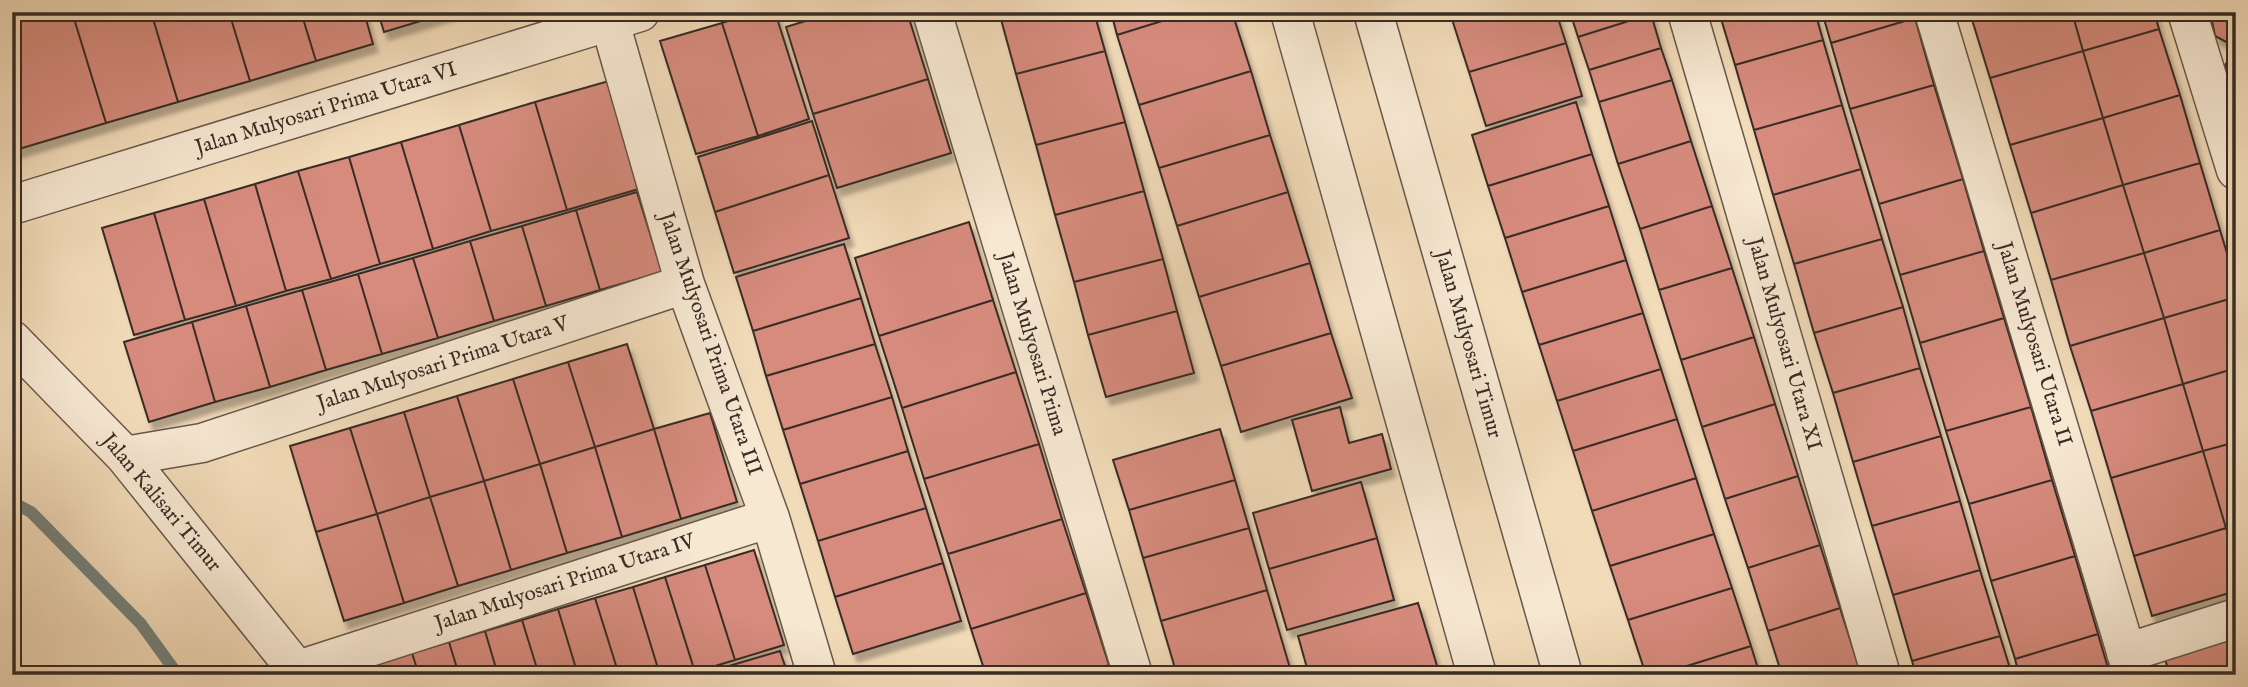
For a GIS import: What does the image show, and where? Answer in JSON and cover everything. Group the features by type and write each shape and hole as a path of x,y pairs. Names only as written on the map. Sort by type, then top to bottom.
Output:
{"street":[{"name":"Jalan Mulyosari Prima","path":"932,12 1133,675"},
{"path":"1290,12 1477,675"},
{"name":"Jalan Mulyosari Timur","path":"1373,12 1563,675"},
{"name":"Jalan Mulyosari Utara XI","path":"1687,12 1881,675"},
{"name":"Jalan Mulyosari Utara II","path":"1934,12 2129,664"},
{"path":"2187,12 2236,170"},
{"name":"Jalan Mulyosari Prima Utara VI","path":"12,205 618,15"},
{"name":"Jalan Mulyosari Prima Utara III","path":"618,15 685,284 770,518 817,675"},
{"name":"Jalan Mulyosari Prima Utara V","path":"125,456 202,443 685,284"},
{"name":"Jalan Kalisari Timur","path":"12,341 125,456 299,672"},
{"name":"Jalan Mulyosari Prima Utara IV","path":"299,672 360,649 770,518"},
{"path":"2129,664 2236,618"}],"building":[{"path":"12,12 72,12 106,123 19,149 12,126"},
{"path":"72,12 151,12 178,102 106,123"},
{"path":"151,12 229,12 250,81 178,102"},
{"path":"229,12 301,12 316,61 250,81"},
{"path":"301,12 364,12 373,44 316,61"},
{"path":"378,12 451,12 384,32"},
{"path":"754,12 775,12 809,119 758,136 722,23"},
{"path":"835,12 907,12 928,79 813,114 786,27"},
{"path":"999,12 1094,12 1105,51 1016,74"},
{"path":"1111,12 1191,12 1117,35"},
{"path":"1191,12 1232,12 1251,71 1139,105 1117,35"},
{"path":"1556,12 1566,43 1469,72 1450,13"},
{"path":"1570,12 1650,12 1651,14 1578,37"},
{"path":"1719,12 1815,12 1823,40 1735,65"},
{"path":"1822,12 1913,12 1915,18 1831,43"},
{"path":"2072,12 2083,51 1990,78 1970,13"},
{"path":"2072,12 2154,12 2159,29 2083,51"},
{"path":"2210,12 2236,12 2236,47 2215,36"},
{"path":"1651,14 1661,48 1589,70 1578,37"},
{"path":"1915,18 1934,85 1850,109 1831,43"},
{"path":"722,23 758,136 696,154 660,41"},
{"path":"2159,29 2180,95 2103,118 2083,51"},
{"path":"1823,40 1842,105 1754,130 1735,65"},
{"path":"1566,43 1582,96 1486,126 1469,72"},
{"path":"1661,48 1672,80 1599,102 1589,70"},
{"path":"2233,50 2236,51 2236,73 2224,68"},
{"path":"1105,51 1125,122 1036,145 1016,74"},
{"path":"2083,51 2103,118 2010,145 1990,78"},
{"path":"1251,71 1270,135 1159,168 1139,105"},
{"path":"928,79 951,153 837,188 813,114"},
{"path":"1672,80 1691,141 1618,164 1599,102"},
{"path":"609,81 642,188 567,210 535,102"},
{"path":"1934,85 1963,179 1879,204 1850,109"},
{"path":"2180,95 2200,163 2123,185 2103,118"},
{"path":"535,102 567,210 491,231 459,125"},
{"path":"1576,102 1592,154 1488,186 1472,135"},
{"path":"1842,105 1861,169 1773,195 1754,130"},
{"path":"2103,118 2123,185 2031,213 2010,145"},
{"path":"812,121 829,175 715,212 698,157"},
{"path":"1125,122 1144,191 1055,215 1036,145"},
{"path":"459,125 491,231 433,249 401,142"},
{"path":"12,126 19,149 12,151"},
{"path":"1270,135 1288,192 1177,226 1159,168"},
{"path":"1691,141 1712,206 1640,229 1618,164"},
{"path":"401,142 433,249 380,264 349,157"},
{"path":"1592,154 1609,206 1505,238 1488,186"},
{"path":"349,157 380,264 331,279 298,171"},
{"path":"2200,163 2220,230 2144,253 2123,185"},
{"path":"1861,169 1882,239 1794,264 1773,195"},
{"path":"298,171 331,279 286,291 255,184"},
{"path":"829,175 849,238 734,273 715,212"},
{"path":"1963,179 1984,251 1900,275 1879,204"},
{"path":"255,184 286,291 236,306 204,199"},
{"path":"2123,185 2144,253 2051,280 2031,213"},
{"path":"1144,191 1163,259 1074,282 1055,215"},
{"path":"637,192 662,272 600,290 576,210"},
{"path":"1288,192 1310,263 1199,297 1177,226"},
{"path":"204,199 236,306 185,320 154,213"},
{"path":"1609,206 1626,260 1522,292 1505,238"},
{"path":"1712,206 1732,268 1659,290 1640,229"},
{"path":"576,210 600,290 546,306 522,226"},
{"path":"154,213 185,320 134,335 102,228"},
{"path":"969,222 993,300 879,336 855,258"},
{"path":"522,226 546,306 494,321 470,241"},
{"path":"2220,230 2236,283 2236,297 2164,318 2144,253"},
{"path":"1882,239 1903,307 1814,333 1794,264"},
{"path":"470,241 494,321 438,338 413,258"},
{"path":"844,244 861,298 753,331 736,277"},
{"path":"1984,251 2004,318 1920,343 1900,275"},
{"path":"2144,253 2164,318 2070,346 2051,280"},
{"path":"413,258 438,338 382,354 358,274"},
{"path":"1163,259 1177,311 1088,335 1074,282"},
{"path":"1626,260 1643,313 1539,345 1522,292"},
{"path":"1310,263 1331,333 1221,366 1199,297"},
{"path":"1732,268 1754,337 1681,360 1659,290"},
{"path":"358,274 382,354 326,370 302,290"},
{"path":"302,290 326,370 270,387 246,306"},
{"path":"2236,297 2236,368 2183,384 2164,318"},
{"path":"861,298 875,344 766,376 753,331"},
{"path":"993,300 1016,372 902,408 879,336"},
{"path":"246,306 270,387 215,402 192,322"},
{"path":"1903,307 1920,368 1833,393 1814,333"},
{"path":"1177,311 1194,373 1106,397 1088,335"},
{"path":"1643,313 1661,369 1557,401 1539,345"},
{"path":"2004,318 2031,407 1946,431 1920,343"},
{"path":"2164,318 2183,384 2091,411 2070,346"},
{"path":"192,322 215,402 149,422 124,342"},
{"path":"1331,333 1352,398 1241,432 1221,366"},
{"path":"1754,337 1775,404 1702,427 1681,360"},
{"path":"627,344 654,429 595,447 568,362"},
{"path":"875,344 892,397 783,430 766,376"},
{"path":"568,362 595,447 540,464 513,379"},
{"path":"1920,368 1941,436 1853,462 1833,393"},
{"path":"2236,368 2236,442 2203,451 2183,384"},
{"path":"1661,369 1677,419 1573,451 1557,401"},
{"path":"1016,372 1039,444 924,479 902,408"},
{"path":"513,379 540,464 484,481 457,396"},
{"path":"2183,384 2203,451 2111,478 2091,411"},
{"path":"457,396 484,481 430,497 404,412"},
{"path":"892,397 908,451 800,484 783,430"},
{"path":"1775,404 1798,476 1725,499 1702,427"},
{"path":"1340,407 1349,443 1382,434 1391,469 1312,491 1292,420"},
{"path":"2031,407 2052,480 1969,504 1946,431"},
{"path":"404,412 430,497 377,514 350,428"},
{"path":"710,413 737,502 681,519 654,429"},
{"path":"1677,419 1696,478 1592,511 1573,451"},
{"path":"350,428 377,514 316,532 290,446"},
{"path":"654,429 681,519 622,537 595,447"},
{"path":"1220,429 1235,480 1129,510 1113,460"},
{"path":"1941,436 1960,501 1872,526 1853,462"},
{"path":"2236,442 2236,526 2226,528 2203,451"},
{"path":"1039,444 1062,519 948,554 924,479"},
{"path":"595,447 622,537 567,553 540,464"},
{"path":"908,451 926,508 818,541 800,484"},
{"path":"2203,451 2226,528 2134,556 2111,478"},
{"path":"540,464 567,553 511,570 484,481"},
{"path":"1798,476 1820,545 1748,568 1725,499"},
{"path":"1696,478 1714,534 1610,566 1592,511"},
{"path":"1235,480 1249,528 1143,558 1129,510"},
{"path":"2052,480 2075,556 1991,581 1969,504"},
{"path":"484,481 511,570 458,586 430,497"},
{"path":"1361,482 1377,538 1269,569 1253,513"},
{"path":"430,497 458,586 404,603 377,514"},
{"path":"1960,501 1980,570 1893,595 1872,526"},
{"path":"926,508 943,563 835,597 818,541"},
{"path":"377,514 404,603 344,621 316,532"},
{"path":"1062,519 1086,593 971,629 948,554"},
{"path":"2236,526 2236,558 2226,528"},
{"path":"1249,528 1267,590 1161,621 1143,558"},
{"path":"2226,528 2236,558 2236,591 2152,616 2134,556"},
{"path":"1714,534 1732,588 1628,620 1610,566"},
{"path":"1377,538 1394,600 1287,630 1269,569"},
{"path":"1820,545 1840,608 1768,631 1748,568"},
{"path":"754,550 784,645 735,660 705,565"},
{"path":"2075,556 2098,634 2015,659 1991,581"},
{"path":"943,563 961,621 853,654 835,597"},
{"path":"705,565 735,660 695,672 665,577"},
{"path":"1980,570 2000,636 1912,661 1893,595"},
{"path":"665,577 695,672 687,675 660,675 633,587"},
{"path":"633,587 660,675 619,675 595,598"},
{"path":"1732,588 1751,646 1658,675 1646,675 1628,620"},
{"path":"1267,590 1292,675 1177,675 1161,621"},
{"path":"1086,593 1109,665 1077,675 986,675 971,629"},
{"path":"595,598 619,675 578,675 558,609"},
{"path":"1418,603 1438,669 1417,675 1309,675 1298,636"},
{"path":"1840,608 1861,674 1782,675 1768,631"},
{"path":"558,609 578,675 539,675 522,620"},
{"path":"522,620 539,675 498,675 485,631"},
{"path":"485,631 498,675 459,675 449,642"},
{"path":"2236,631 2236,675 2170,675 2163,653"},
{"path":"2098,634 2110,675 2019,675 2015,659"},
{"path":"2000,636 2012,675 1916,675 1912,661"},
{"path":"449,642 459,675 419,675 412,653"},
{"path":"1751,646 1760,675 1658,675"},
{"path":"780,651 788,675 732,675 729,666"},
{"path":"412,653 419,675 377,675 374,665"},
{"path":"1109,665 1112,675 1077,675"},
{"path":"729,666 732,675 699,675"},
{"path":"1438,669 1439,675 1417,675"}],"waterway":[{"path":"12,502 31,512 141,624 178,675"}]}
